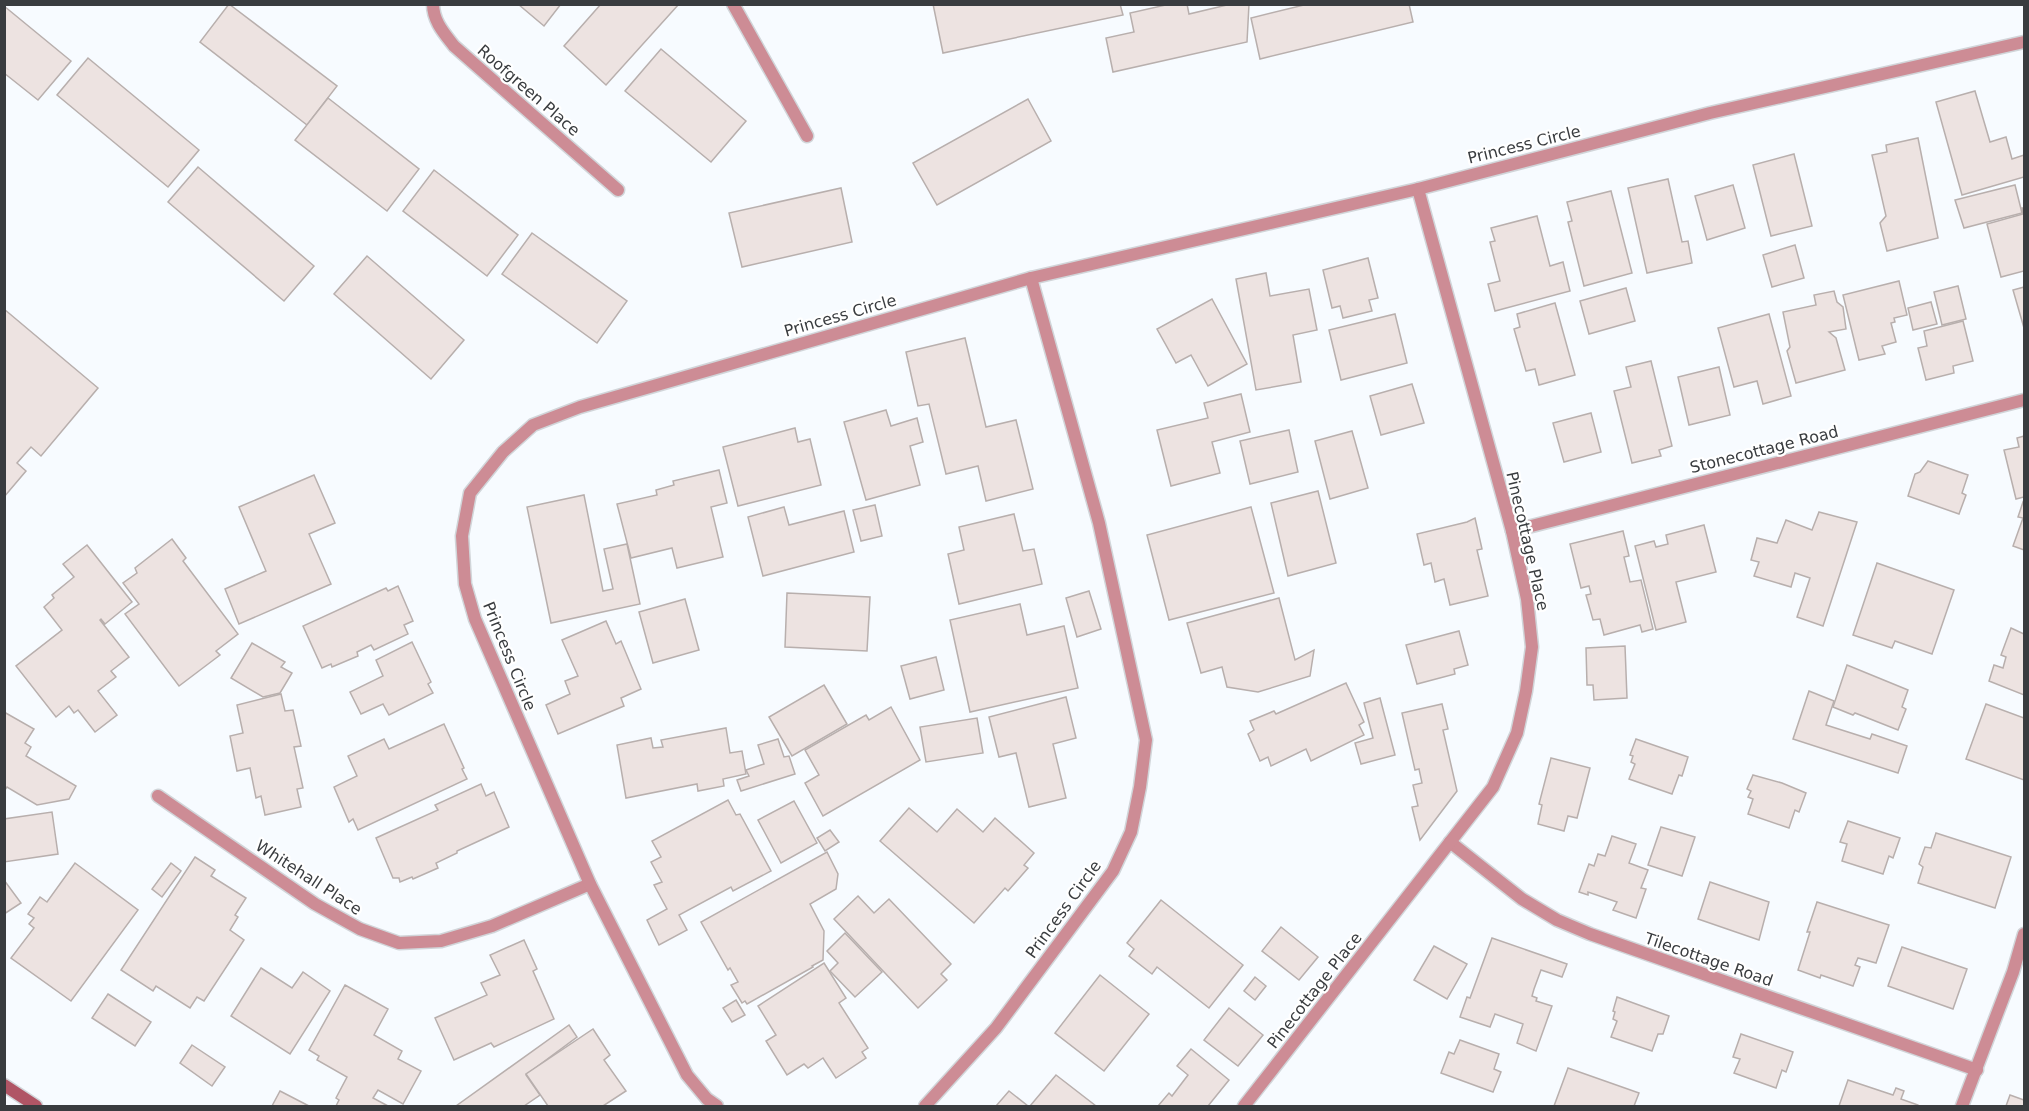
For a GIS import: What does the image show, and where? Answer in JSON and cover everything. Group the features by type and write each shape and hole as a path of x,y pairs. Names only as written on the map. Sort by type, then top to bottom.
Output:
{"main road":[{"path":"4,1085 36,1107"}],"street":[{"name":"Roofgreen Place","path":"433,4 433,13 440,28 454,45 618,190"},
{"path":"733,4 807,136"},
{"name":"Princess Circle","path":"717,1107 707,1099 687,1075 590,884 475,620 465,584 462,537 470,493 503,452 533,425 580,407 1031,278 1418,189 1710,113 2025,42"},
{"name":"Pinecottage Place","path":"1244,1107 1493,787 1517,734 1526,691 1532,647 1527,599 1512,531 1418,189"},
{"name":"Princess Circle","path":"925,1107 996,1028 1113,871 1131,832 1140,787 1146,740 1099,524 1031,278"},
{"name":"Stonecottage Road","path":"1512,531 2025,400"},
{"name":"Whitehall Place","path":"158,796 315,904 360,929 399,943 441,941 492,926 590,884"},
{"name":"Tilecottage Road","path":"1450,842 1522,899 1557,920 1590,934 1977,1071"},
{"path":"1962,1107 2025,934"}],"building":[{"path":"229,4 337,86 307,125 200,42"},
{"path":"518,4 561,4 544,26"},
{"path":"601,4 679,4 606,85 564,46"},
{"path":"933,4 1120,4 1123,15 943,53"},
{"path":"1170,4 1187,4 1189,14 1231,4 1249,4 1247,42 1113,72 1106,38 1134,32 1130,13"},
{"path":"1308,4 1409,4 1413,22 1260,59 1251,18"},
{"path":"4,6 71,61 38,100 4,73"},
{"path":"661,49 746,121 711,162 625,91"},
{"path":"88,58 199,150 168,187 57,95"},
{"path":"1975,91 1990,142 2006,137 2012,159 2024,155 2024,177 1962,195 1936,102"},
{"path":"328,98 419,169 387,211 295,140"},
{"path":"1028,99 1051,141 937,205 913,163"},
{"path":"1918,138 1938,238 1887,251 1880,223 1886,216 1872,155 1887,152 1886,145"},
{"path":"1794,154 1812,226 1771,236 1753,165"},
{"path":"198,167 314,266 284,301 168,202"},
{"path":"434,170 518,235 487,276 403,211"},
{"path":"1668,179 1682,242 1688,241 1692,263 1647,273 1628,188"},
{"path":"1733,185 1745,228 1707,240 1695,196"},
{"path":"2015,185 2022,213 1964,228 1955,200"},
{"path":"841,188 852,242 742,267 729,213"},
{"path":"1611,191 1632,273 1584,286 1568,222 1572,221 1567,202"},
{"path":"2022,208 2024,208 2024,271 2001,277 1987,224 2023,214"},
{"path":"1537,216 1550,266 1563,262 1570,291 1495,311 1488,284 1500,281 1490,242 1495,241 1491,228"},
{"path":"532,233 627,301 597,343 502,274"},
{"path":"1795,245 1804,278 1772,287 1763,255"},
{"path":"367,256 464,340 431,379 334,294"},
{"path":"1368,258 1378,298 1369,300 1372,311 1343,318 1340,306 1332,308 1323,270"},
{"path":"1266,273 1270,296 1309,289 1317,330 1293,335 1301,382 1256,390 1236,279"},
{"path":"1899,281 1907,315 1894,318 1895,322 1891,323 1896,342 1882,346 1885,354 1859,360 1843,295"},
{"path":"1958,286 1966,319 1942,325 1934,292"},
{"path":"2024,287 2024,328 2013,290"},
{"path":"1626,288 1635,321 1589,334 1580,301"},
{"path":"1834,291 1837,302 1843,307 1846,329 1829,332 1836,338 1845,370 1796,383 1787,351 1790,347 1783,312 1816,305 1814,295"},
{"path":"1212,299 1247,364 1208,386 1191,355 1176,363 1157,329"},
{"path":"1931,302 1937,324 1913,330 1908,308"},
{"path":"1555,303 1575,375 1539,385 1535,369 1526,371 1514,329 1520,327 1517,314"},
{"path":"4,309 98,388 41,456 31,447 17,463 26,471 4,497"},
{"path":"1395,314 1407,363 1341,380 1329,330"},
{"path":"1769,314 1791,396 1763,404 1757,381 1734,387 1718,328"},
{"path":"1963,321 1973,361 1953,366 1954,373 1926,380 1918,348 1927,346 1924,331"},
{"path":"965,338 986,427 1016,420 1033,489 986,501 978,466 946,474 929,404 918,406 906,352"},
{"path":"1651,361 1672,446 1659,450 1661,456 1632,463 1614,391 1631,387 1626,367"},
{"path":"1719,367 1730,415 1689,425 1678,377"},
{"path":"1412,384 1424,423 1381,435 1370,396"},
{"path":"1241,394 1250,432 1212,442 1220,473 1171,486 1157,430 1208,418 1204,403"},
{"path":"886,410 891,426 917,418 923,442 910,446 920,485 866,500 844,422"},
{"path":"1591,413 1601,452 1564,462 1553,423"},
{"path":"795,428 798,442 810,439 821,485 738,506 723,447"},
{"path":"1289,430 1298,472 1250,484 1240,441"},
{"path":"1352,431 1368,488 1330,499 1315,441"},
{"path":"2024,436 2024,497 2016,499 2004,450 2019,447 2017,438"},
{"path":"1928,461 1968,475 1962,493 1966,495 1959,514 1908,496 1915,474 1920,472"},
{"path":"719,470 727,503 711,507 723,557 677,568 672,548 631,558 617,504 657,495 656,490 674,485 673,481"},
{"path":"314,475 335,523 309,534 331,584 239,624 225,589 266,571 239,507"},
{"path":"1318,491 1336,563 1288,576 1271,503"},
{"path":"584,495 603,591 613,589 604,549 627,544 640,604 551,623 527,507"},
{"path":"2023,502 2024,550 2013,546 2023,518 2018,517"},
{"path":"875,505 882,536 861,541 853,510"},
{"path":"784,507 789,525 844,511 854,552 763,576 748,517"},
{"path":"1251,507 1274,593 1169,620 1147,535"},
{"path":"1819,512 1857,522 1823,626 1797,617 1810,578 1795,573 1791,587 1754,576 1759,562 1751,560 1757,538 1777,543 1786,520 1812,530"},
{"path":"1014,514 1023,551 1034,549 1042,584 959,604 948,554 964,550 959,527"},
{"path":"1475,518 1482,549 1477,550 1488,596 1450,605 1444,579 1435,582 1431,563 1424,565 1417,534"},
{"path":"1704,525 1716,572 1676,582 1686,622 1656,630 1635,546 1654,541 1656,547 1668,544 1666,535"},
{"path":"1623,531 1629,556 1624,557 1630,582 1641,580 1653,629 1642,632 1640,625 1604,635 1600,619 1593,620 1586,595 1591,594 1589,586 1581,588 1570,544"},
{"path":"172,539 186,558 183,561 238,634 216,651 220,655 179,686 125,614 139,604 123,583 137,573 135,568"},
{"path":"87,545 132,602 105,624 100,620 129,657 111,671 116,677 98,691 117,715 95,732 78,710 74,713 69,706 56,717 16,666 62,630 44,607 54,598 52,595 74,577 63,564"},
{"path":"1877,563 1954,590 1932,654 1895,641 1892,648 1853,635"},
{"path":"398,586 413,621 404,625 408,634 374,650 371,645 357,652 358,656 332,667 331,664 322,668 303,626 386,588 388,591"},
{"path":"1089,591 1101,629 1077,637 1066,598"},
{"path":"787,593 870,597 867,651 785,647"},
{"path":"1279,598 1295,660 1314,650 1310,676 1258,692 1227,687 1222,667 1201,673 1187,623"},
{"path":"685,599 699,650 653,663 639,612"},
{"path":"1020,604 1027,635 1064,626 1078,688 970,712 950,620"},
{"path":"606,621 616,644 621,641 641,689 621,698 624,706 558,734 546,705 570,694 565,681 578,676 562,640"},
{"path":"2011,628 2024,634 2024,695 1989,681 1994,665 2003,668 2006,657 2001,655"},
{"path":"1459,631 1468,665 1454,669 1455,674 1417,684 1406,645"},
{"path":"412,642 431,682 428,684 433,693 389,715 383,704 361,714 350,692 383,676 376,660"},
{"path":"252,643 285,662 281,667 292,673 280,693 263,697 231,678"},
{"path":"1625,646 1627,698 1594,700 1593,685 1587,685 1586,648"},
{"path":"936,657 944,690 910,699 901,666"},
{"path":"1847,665 1908,690 1902,707 1906,709 1898,730 1833,707"},
{"path":"1346,683 1364,722 1359,725 1364,735 1311,761 1306,749 1271,766 1268,757 1260,761 1248,734 1254,730 1250,721 1274,711 1276,714"},
{"path":"824,685 847,724 792,756 769,717"},
{"path":"1809,691 1834,701 1826,725 1870,739 1872,734 1907,746 1898,773 1793,739"},
{"path":"281,694 285,711 293,710 301,746 294,747 303,788 297,789 301,807 265,815 261,796 256,798 250,768 237,771 230,736 243,733 237,705"},
{"path":"1066,697 1076,738 1053,744 1066,798 1029,807 1016,753 999,757 989,717"},
{"path":"1380,698 1395,755 1361,764 1355,743 1373,738 1364,703"},
{"path":"1442,704 1448,729 1443,730 1457,791 1420,840 1412,807 1418,806 1413,785 1422,783 1419,769 1415,770 1402,713"},
{"path":"1986,704 2024,718 2024,780 1966,759"},
{"path":"891,707 920,760 823,816 805,783 819,775 805,750 866,715 869,720"},
{"path":"4,712 34,729 25,743 31,747 26,756 76,786 69,799 37,805 7,787 4,791"},
{"path":"977,718 983,753 926,762 920,727"},
{"path":"444,724 467,779 358,830 353,819 349,822 334,787 357,776 348,756 384,739 389,749"},
{"path":"726,728 730,753 742,751 746,774 723,779 724,786 698,791 697,784 626,798 617,745 651,738 653,748 663,747 661,740"},
{"path":"778,739 784,757 789,756 795,774 741,791 737,780 749,776 746,770 764,764 758,745"},
{"path":"1636,739 1688,757 1682,776 1679,775 1672,794 1629,779 1635,764 1631,762 1633,756 1630,755"},
{"path":"1551,758 1590,768 1577,818 1568,816 1564,831 1538,824 1542,805 1539,804"},
{"path":"1753,775 1806,793 1799,812 1795,810 1789,828 1748,814 1753,799 1748,797 1751,791 1747,789"},
{"path":"481,784 486,796 494,792 509,827 457,851 436,863 438,868 413,879 412,877 400,882 399,878 393,878 376,838 438,810 435,805"},
{"path":"728,800 736,815 740,814 771,871 733,891 731,887 679,915 687,930 659,945 647,920 667,909 654,885 662,882 651,862 661,857 652,841"},
{"path":"794,801 817,843 781,863 758,820"},
{"path":"909,808 937,832 957,809 983,832 995,818 1034,853 1024,865 1028,868 1008,891 1005,888 974,923 880,841"},
{"path":"52,812 58,854 4,862 4,819"},
{"path":"1848,821 1900,838 1893,858 1889,856 1883,874 1842,861 1847,844 1840,842"},
{"path":"1661,827 1695,837 1682,876 1648,865"},
{"path":"830,830 839,842 825,851 817,838"},
{"path":"1936,833 2011,857 1995,908 1918,883 1923,867 1919,864 1925,847 1931,848"},
{"path":"1612,836 1636,844 1629,863 1648,870 1641,888 1646,889 1636,918 1613,910 1617,902 1588,892 1588,895 1579,892 1589,864 1594,866 1598,854 1605,856"},
{"path":"827,852 838,874 836,889 810,904 824,931 823,960 747,1004 745,1001 742,1003 731,985 738,982 730,968 728,970 701,922"},
{"path":"195,857 215,870 211,876 246,898 235,915 238,917 230,930 244,940 204,1001 197,997 190,1008 156,986 153,991 121,970"},
{"path":"75,863 138,910 71,1001 11,958 34,928 29,924 34,918 28,914 40,897 47,902"},
{"path":"171,863 181,871 162,897 152,889"},
{"path":"4,880 21,903 4,914"},
{"path":"1710,882 1769,902 1759,940 1698,919"},
{"path":"858,896 874,913 889,899 951,964 941,974 947,980 918,1008 834,919"},
{"path":"1161,900 1243,965 1209,1008 1157,967 1152,974 1129,956 1134,949 1127,943"},
{"path":"1817,902 1889,925 1876,963 1858,958 1855,965 1860,967 1853,986 1798,970"},
{"path":"1281,927 1318,957 1299,980 1262,951"},
{"path":"845,933 882,972 855,997 830,971 838,963 827,951"},
{"path":"1492,938 1567,964 1562,977 1541,970 1534,989 1532,996 1537,998 1536,1001 1552,1006 1536,1051 1517,1043 1523,1024 1495,1014 1490,1027 1460,1017 1467,997 1470,998"},
{"path":"524,940 537,969 533,971 554,1019 494,1047 491,1043 454,1060 435,1018 487,995 481,983 500,975 490,955"},
{"path":"1434,946 1467,964 1447,999 1414,980"},
{"path":"1902,947 1967,969 1953,1009 1888,986"},
{"path":"824,963 846,998 839,1003 868,1048 862,1052 866,1058 836,1078 823,1058 808,1068 804,1064 787,1075 766,1041 776,1035 758,1006"},
{"path":"261,968 292,988 303,972 330,991 290,1054 231,1016"},
{"path":"1100,975 1149,1014 1104,1071 1055,1033"},
{"path":"1255,977 1266,986 1255,1000 1244,991"},
{"path":"345,985 388,1009 374,1035 402,1051 398,1059 421,1071 403,1104 378,1090 373,1098 388,1106 336,1106 339,1100 336,1098 347,1077 317,1060 319,1056 309,1050"},
{"path":"108,994 151,1022 135,1046 92,1018"},
{"path":"1617,997 1669,1016 1663,1034 1658,1034 1652,1051 1611,1037 1617,1021 1613,1019 1615,1012 1613,1011"},
{"path":"736,1000 745,1015 732,1022 723,1008"},
{"path":"1229,1008 1263,1035 1238,1066 1204,1040"},
{"path":"569,1025 577,1037 526,1075 540,1095 524,1106 456,1106"},
{"path":"593,1029 610,1055 604,1060 626,1091 603,1106 548,1106 526,1074"},
{"path":"1741,1034 1793,1052 1786,1072 1782,1070 1776,1088 1734,1073 1740,1059 1733,1057"},
{"path":"1460,1040 1499,1054 1494,1069 1501,1072 1493,1092 1441,1073 1449,1052 1454,1054"},
{"path":"192,1045 225,1067 212,1086 180,1063"},
{"path":"1191,1049 1229,1080 1208,1106 1158,1106 1169,1093 1172,1096 1188,1075 1177,1066"},
{"path":"1568,1068 1639,1093 1634,1106 1554,1106"},
{"path":"1056,1075 1096,1106 1030,1106"},
{"path":"1848,1080 1893,1095 1896,1088 1904,1091 1901,1099 1918,1106 1839,1106"},
{"path":"280,1091 309,1106 272,1106"},
{"path":"1009,1091 1028,1106 996,1106"},
{"path":"2010,1095 2024,1100 2024,1106 2006,1106"}]}
